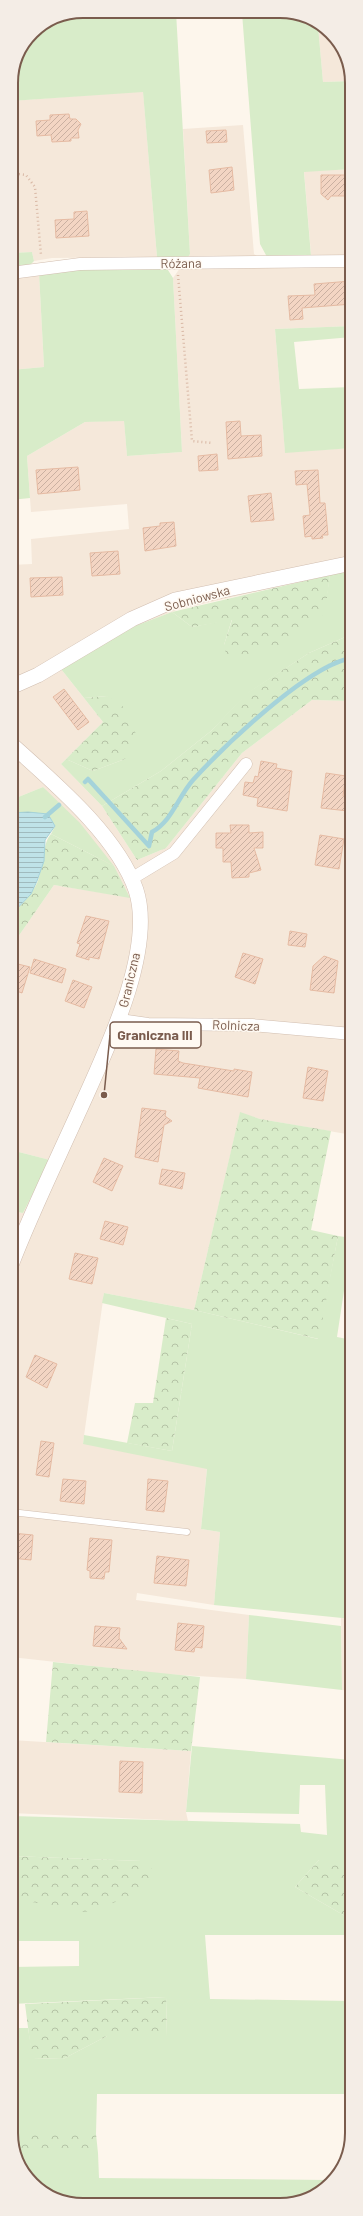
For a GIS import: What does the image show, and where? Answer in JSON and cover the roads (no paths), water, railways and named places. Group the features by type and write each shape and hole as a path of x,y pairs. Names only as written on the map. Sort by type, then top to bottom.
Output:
{"street":[{"name":"Różana","path":"18,272 80,264 345,261"},
{"name":"Sobniowska","path":"18,684 38,675 132,618 175,600 345,564"},
{"name":"Graniczna","path":"18,750 67,795 112,848 131,879 138,902 139,934 130,985 120,1020 18,1249"},
{"path":"131,879 174,853 246,764"},
{"name":"Rolnicza","path":"120,1020 148,1024 252,1025 345,1033"}],"lane":[{"path":"18,1513 187,1532"}],"water":[{"path":"18,813 48,814 55,826 45,840 44,861 37,881 31,894 18,908"}],"waterway":[{"path":"85,782 88,779 149,846 152,832 165,822 193,780 222,750 257,718 294,688 312,676 337,662 345,659"},
{"path":"45,817 59,805"}],"place":[{"name":"Graniczna III","path":"104,1095"}]}
